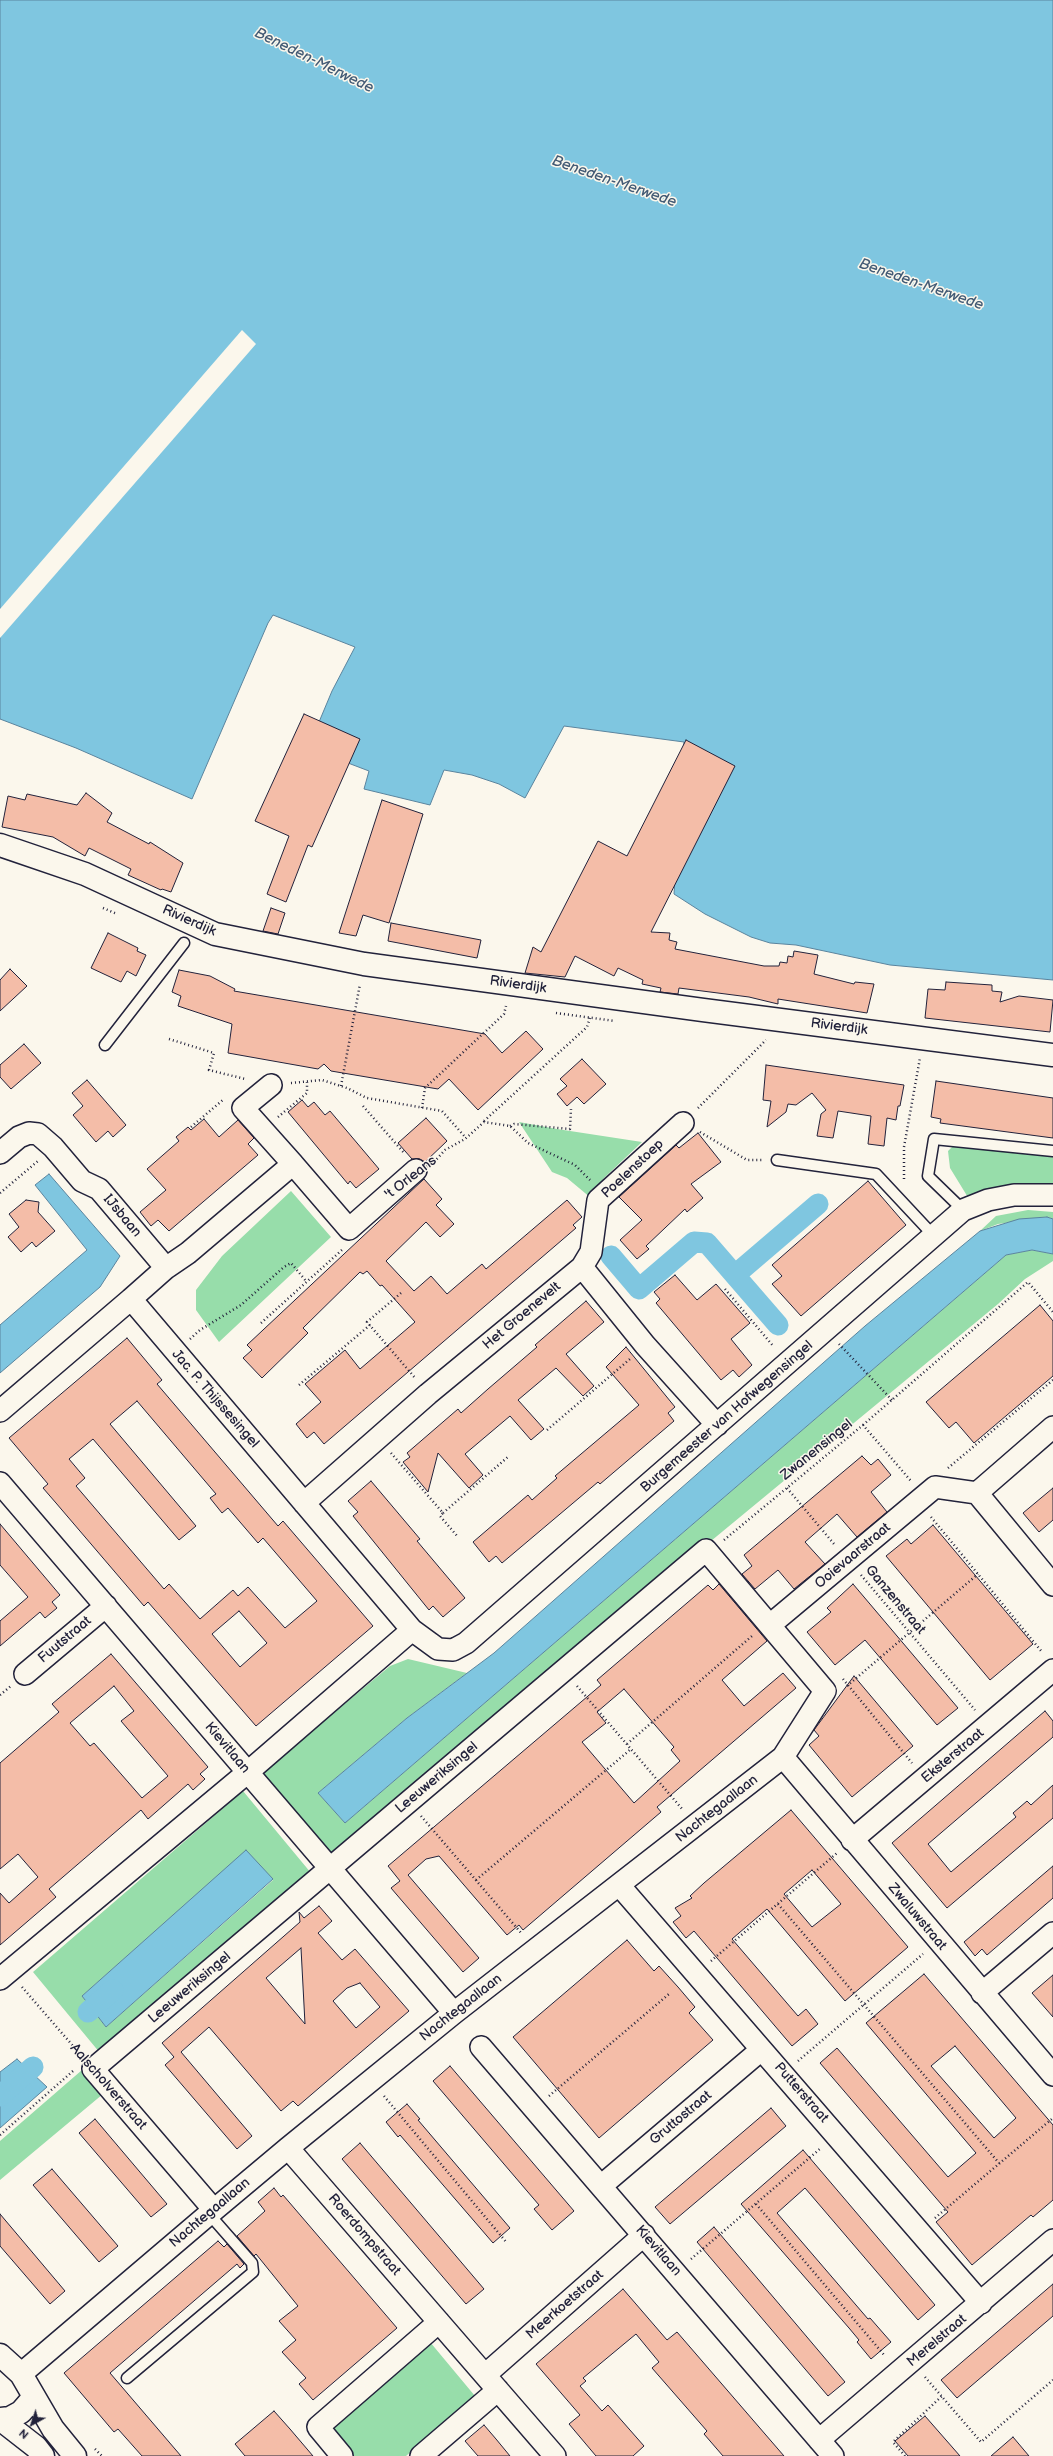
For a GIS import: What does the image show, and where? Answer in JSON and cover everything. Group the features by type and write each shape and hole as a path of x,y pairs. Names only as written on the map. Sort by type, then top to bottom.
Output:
{"street":[{"name":"Rivierdijk","path":"0,845 85,874 215,934 364,964 695,1009 1053,1054"},
{"path":"279,1084 243,1108 349,1230"},
{"name":"Poelenstoep","path":"582,1267 591,1252 598,1200 684,1123"},
{"name":"IJsbaan","path":"0,1153 19,1137 29,1133 38,1134 53,1147 82,1181 100,1189 166,1268"},
{"path":"0,1411 166,1268 188,1253 293,1164"},
{"name":"'t Orleans","path":"349,1230 419,1171"},
{"name":"Burgemeester van Hofwegensingel","path":"412,1630 438,1649 453,1650 466,1643 963,1210 988,1200 1014,1195 1053,1195"},
{"path":"582,1267 645,1345 717,1425"},
{"name":"Het Groenevelt","path":"304,1502 428,1394 582,1267"},
{"name":"Jac. P. Thijssesingel","path":"131,1299 412,1630"},
{"path":"977,1494 1053,1427"},
{"name":"Kievitlaan","path":"0,1483 454,2013"},
{"path":"936,1487 977,1494 1053,1585"},
{"name":"Ooievaarstraat","path":"769,1624 848,1561 936,1487"},
{"path":"706,1550 825,1691"},
{"name":"Leeuweriksingel","path":"89,2065 331,1869 409,1801 706,1550"},
{"name":"Fuutstraat","path":"25,1674 106,1606"},
{"path":"5,1976 248,1772 412,1630"},
{"name":"Eksterstraat","path":"852,1840 1053,1670"},
{"name":"Nachtegaallaan","path":"21,2374 211,2212 370,2081 454,2013 783,1757 825,1691"},
{"name":"Zwaluwstraat","path":"783,1757 1053,2075"},
{"name":"Putterstraat","path":"619,1885 761,2050 784,2073 981,2303"},
{"path":"982,1993 1053,1933"},
{"name":"Kievitlaan","path":"481,2047 833,2456"},
{"name":"Gruttostraat","path":"601,2186 761,2050"},
{"name":"Aalscholverstraat","path":"89,2065 211,2212"},
{"name":"Roerdompstraat","path":"288,2148 555,2456"},
{"name":"Meerkoetstraat","path":"491,2382 644,2235"},
{"name":"Merelstraat","path":"820,2440 1053,2240"},
{"path":"342,2456 318,2427 439,2322"},
{"path":"0,2356 21,2374 53,2429 76,2456"},
{"path":"421,2456 491,2382"},
{"path":"0,2419 10,2418 22,2412 34,2397"},
{"path":"0,2419 36,2447 43,2456"}],"lane":[{"name":"Rivierdijk","path":"105,1045 184,943"},
{"path":"963,1210 928,1176 934,1138 1053,1151"},
{"path":"777,1160 876,1174 933,1235"},
{"path":"127,2378 237,2288 254,2270 252,2263 211,2212"}],"path":[{"path":"341,1086 360,984"},
{"path":"422,1108 425,1088 504,1014 506,1006"},
{"name":"'t Orleans","path":"419,1171 445,1150 466,1138 484,1122 587,1027 590,1018"},
{"path":"768,1039 684,1123 747,1160 777,1160"},
{"path":"169,1040 214,1053 209,1070 246,1080 241,1084"},
{"path":"907,1183 902,1177 904,1147 912,1092 920,1054"},
{"path":"279,1084 322,1080 341,1086 367,1098 442,1111 466,1138"},
{"path":"263,1130 306,1093 307,1082"},
{"path":"191,1127 230,1094"},
{"path":"363,1106 419,1171"},
{"path":"484,1122 510,1126 514,1124 570,1129 571,1109"},
{"path":"510,1126 528,1143 575,1165 588,1178"},
{"path":"0,1193 53,1147"},
{"path":"261,1323 353,1239 349,1230"},
{"path":"203,1328 241,1305 284,1267 291,1263 306,1281"},
{"path":"863,1426 1028,1282 1053,1312"},
{"path":"725,1290 788,1364"},
{"path":"401,1293 367,1322 428,1394"},
{"path":"299,1385 370,1325"},
{"path":"547,1430 645,1345"},
{"path":"840,1345 873,1378 892,1400"},
{"path":"936,1487 946,1470 1053,1380"},
{"name":"Zwanensingel","path":"706,1550 716,1546 863,1426 913,1483 936,1487"},
{"path":"378,1438 443,1513"},
{"path":"458,1537 440,1516 509,1456"},
{"name":"Ganzenstraat","path":"787,1488 988,1726"},
{"path":"918,1502 1043,1653"},
{"path":"825,1691 848,1685 978,1574"},
{"path":"627,1744 769,1624"},
{"path":"564,1670 696,1825"},
{"path":"839,1674 925,1779"},
{"path":"476,1880 631,1749"},
{"path":"409,1801 536,1950"},
{"path":"696,1974 852,1840"},
{"path":"778,1904 999,2163"},
{"path":"784,2073 938,1941"},
{"name":"Aalscholverstraat","path":"5,1976 89,2065"},
{"path":"534,2109 669,1994"},
{"path":"0,2135 89,2065"},
{"path":"370,2081 506,2243"},
{"path":"919,2231 1053,2118"},
{"path":"676,2272 837,2135"},
{"path":"756,2204 905,2367 942,2396 981,2442 1053,2380"},
{"path":"904,2456 893,2442 942,2396"}],"green space":[{"path":"519,1122 642,1142 604,1178 591,1198 567,1178 552,1172"},
{"path":"953,1146 1053,1154 1053,1184 1020,1185 969,1199 950,1168 948,1151"},
{"path":"291,1191 331,1237 219,1342 196,1310 196,1290 222,1256"},
{"path":"1028,1210 1053,1212 1053,1219 1047,1217 998,1224 980,1231 996,1216"},
{"path":"1032,1250 1053,1254 1053,1261 1025,1279 998,1304 688,1560 332,1861 258,1776 390,1666 408,1659 467,1673 407,1718 318,1793 345,1823 1006,1255"},
{"path":"243,1791 311,1873 100,2053 33,1972","holes":["246,1851 273,1880 106,2027 82,1996"]},
{"path":"82,2070 103,2094 0,2180 0,2141"},
{"path":"430,2342 475,2396 406,2456 349,2456 330,2425"}],"water":[{"name":"Beneden-Merwede","path":"0,0 1053,0 1053,980 890,965 796,945 770,943 751,937 705,914 674,894 684,742 564,726 525,798 499,784 472,775 444,770 430,805 364,789 369,771 348,763 319,722 332,691 355,647 273,615 268,623 192,799 76,748 0,719"},
{"path":"49,1174 120,1256 100,1287 0,1373 0,1325 87,1250 35,1185"},
{"path":"1047,1217 1053,1219 1053,1254 1032,1250 1006,1255 345,1823 318,1793 407,1718 494,1653 865,1326 980,1231 1019,1219"},
{"path":"246,1850 273,1879 106,2027 82,1996"},
{"path":"17,2059 47,2087 0,2128 0,2072"}],"pier":[{"path":"242,330 256,344 0,638 0,609"}],"building":[{"path":"304,714 360,739 312,847 308,845 286,902 267,894 289,836 255,821"},
{"path":"686,740 735,766 651,932 670,933 669,940 677,942 675,949 764,966 779,966 780,962 787,963 788,956 793,957 794,951 818,955 814,974 854,984 855,982 874,984 867,1013 778,999 778,1004 749,997 679,988 678,994 660,992 661,988 642,984 643,980 618,968 614,976 575,956 565,977 525,973 533,947 541,952 598,841 627,856"},
{"path":"86,793 112,813 107,822 149,844 150,842 183,863 171,892 161,890 128,875 131,869 89,848 85,856 53,837 2,827 8,796 25,800 27,794 77,805"},
{"path":"382,800 423,814 389,923 363,915 356,936 339,933"},
{"path":"271,908 285,913 278,934 263,931"},
{"path":"391,923 481,940 477,958 388,941"},
{"path":"108,933 138,948 137,951 146,955 136,976 127,971 121,982 91,968"},
{"path":"10,969 27,986 0,1011 0,980"},
{"path":"179,970 210,976 235,989 234,991 485,1034 502,1053 526,1031 543,1049 478,1110 449,1079 438,1089 331,1071 324,1064 318,1069 228,1053 232,1024 178,1006 181,996 172,992"},
{"path":"946,982 992,985 992,991 1002,992 1000,1002 1019,996 1053,1000 1050,1032 925,1018 928,989 945,990"},
{"path":"24,1044 41,1063 11,1089 0,1077 0,1065"},
{"path":"582,1059 606,1084 584,1104 577,1097 567,1106 557,1094 567,1086 560,1079"},
{"path":"766,1065 904,1085 896,1120 887,1118 884,1146 868,1144 871,1116 838,1111 833,1138 817,1136 821,1114 826,1110 812,1093 796,1105 788,1104 786,1112 767,1127 771,1101 763,1100"},
{"path":"87,1080 126,1125 113,1137 108,1131 96,1142 73,1115 83,1106 72,1093"},
{"path":"936,1081 1053,1098 1053,1138 940,1123 941,1119 931,1117"},
{"path":"302,1100 308,1107 314,1102 325,1115 330,1111 379,1169 356,1188 350,1181 348,1184 288,1112"},
{"path":"426,1118 447,1141 425,1162 419,1159 412,1159 398,1143"},
{"path":"204,1119 219,1137 238,1120 254,1138 248,1144 258,1155 169,1231 158,1220 151,1226 140,1212 166,1190 147,1169 179,1141 176,1137 188,1127 191,1130"},
{"path":"698,1133 721,1162 691,1184 703,1198 687,1212 685,1209 646,1246 649,1249 637,1259 620,1240 642,1220 619,1197 676,1145 679,1148"},
{"path":"424,1179 442,1199 436,1205 454,1224 440,1237 426,1222 386,1261 414,1291 431,1276 447,1294 482,1264 486,1269 567,1200 582,1217 573,1225 576,1228 324,1444 314,1432 307,1438 296,1424 321,1402 305,1384 345,1350 360,1369 415,1322 382,1285 380,1286 367,1271 363,1274 360,1272 303,1328 308,1333 262,1378 243,1358 252,1350 247,1345"},
{"path":"868,1181 906,1225 801,1316 772,1284 782,1276 772,1265"},
{"path":"26,1200 39,1202 38,1212 55,1231 36,1247 32,1242 21,1252 8,1237 19,1227 9,1214"},
{"path":"675,1275 697,1300 716,1284 750,1323 731,1339 752,1365 739,1377 733,1370 721,1380 656,1303 660,1299 654,1292"},
{"path":"586,1301 604,1322 566,1354 594,1386 583,1396 556,1368 518,1400 544,1429 531,1440 510,1416 465,1454 483,1475 469,1488 438,1453 428,1492 403,1462 410,1457 407,1453 458,1409 461,1413 537,1347 535,1345"},
{"path":"1040,1305 1053,1321 1053,1376 974,1443 956,1422 949,1428 926,1402"},
{"path":"127,1338 162,1380 157,1384 278,1526 283,1521 373,1626 256,1726 148,1602 144,1606 43,1488 48,1484 9,1438","holes":["137,1401 216,1494 210,1498 222,1513 228,1508 258,1543 263,1538 317,1601 285,1628 248,1587 238,1596 233,1590 200,1619 169,1584 164,1589 76,1486 85,1478 69,1459 93,1439 179,1540 196,1526 110,1424","239,1611 267,1643 240,1667 212,1634"]},
{"path":"626,1347 675,1407 668,1413 674,1421 600,1484 598,1482 502,1563 496,1556 489,1562 473,1542 528,1495 532,1500 557,1478 555,1476 639,1405 606,1367"},
{"path":"862,1456 871,1465 878,1459 891,1475 871,1492 887,1512 857,1537 837,1514 805,1542 825,1564 794,1589 778,1570 755,1589 742,1574 752,1566 744,1555"},
{"path":"371,1481 420,1539 417,1541 465,1598 443,1617 433,1606 429,1610 353,1516 358,1512 348,1501"},
{"path":"1053,1488 1053,1520 1039,1532 1023,1513"},
{"path":"0,1524 60,1595 52,1602 57,1608 45,1618 40,1612 0,1646 0,1621 28,1597 0,1565"},
{"path":"933,1525 1033,1644 990,1680 886,1556 907,1539 911,1544"},
{"path":"719,1584 767,1641 722,1680 744,1706 783,1673 796,1688 657,1807 661,1812 523,1930 519,1925 507,1935 439,1856 426,1859 408,1875 479,1958 463,1972 391,1888 400,1881 388,1866 601,1685 597,1680 708,1585 713,1590","holes":["624,1689 674,1747 671,1750 680,1761 634,1803 582,1742 606,1723 597,1712"]},
{"path":"853,1584 958,1708 937,1725 865,1640 835,1665 807,1632 831,1612 827,1608"},
{"path":"111,1654 208,1767 200,1774 205,1779 193,1790 188,1784 148,1819 141,1810 49,1889 56,1897 0,1945 0,1893 9,1903 38,1877 18,1854 0,1869 0,1763 59,1712 52,1704","holes":["114,1686 134,1711 121,1721 168,1776 142,1798 94,1743 90,1746 70,1723"]},
{"path":"854,1676 913,1746 852,1797 809,1745 819,1736 814,1730"},
{"path":"1045,1711 1053,1721 1053,1737 928,1844 951,1872 1016,1817 1013,1813 1027,1801 1031,1805 1053,1785 1053,1818 947,1908 892,1843"},
{"path":"791,1810 908,1947 845,2001 767,1909 732,1939 798,2016 806,2009 818,2024 792,2046 694,1931 686,1938 673,1922 681,1916 675,1908 692,1898 690,1896","holes":["812,1870 841,1904 812,1927 784,1894"]},
{"path":"1053,1866 1053,1898 987,1955 982,1949 975,1956 964,1942"},
{"path":"319,1906 332,1921 318,1933 342,1960 355,1949 409,2011 298,2106 293,2101 281,2111 209,2027 181,2052 252,2136 237,2149 165,2065 174,2057 162,2043 300,1922 299,1912 304,1918","holes":["301,1948 305,2024 266,1978","360,1983 380,2007 356,2028 333,2001 347,1988"]},
{"path":"627,1940 654,1971 659,1966 678,1987 695,2007 689,2013 713,2040 599,2138 513,2037"},
{"path":"924,1974 1053,2125 1053,2200 1033,2217 1031,2215 972,2265 936,2222 948,2212 820,2063 837,2048 948,2177 976,2153 866,2023","holes":["955,2046 1016,2118 994,2138 931,2066"]},
{"path":"1053,1975 1053,2017 1032,1993"},
{"path":"450,2066 574,2211 552,2230 534,2209 539,2205 433,2081"},
{"path":"407,2104 420,2119 418,2120 510,2228 493,2243 400,2135 398,2137 386,2122"},
{"path":"771,2108 786,2126 670,2224 655,2207"},
{"path":"95,2119 167,2204 151,2217 79,2133"},
{"path":"360,2143 484,2289 466,2304 342,2159"},
{"path":"803,2150 935,2305 918,2320 805,2188 777,2213 868,2319 870,2318 891,2342 871,2359 857,2342 859,2340 849,2328 741,2204"},
{"path":"52,2169 118,2246 99,2262 33,2185"},
{"path":"274,2188 281,2197 283,2195 397,2328 313,2400 299,2384 306,2378 282,2352 296,2340 279,2321 298,2306 256,2254 254,2256 237,2236 265,2211 258,2202"},
{"path":"0,2214 65,2291 50,2304 0,2246"},
{"path":"714,2227 845,2382 828,2396 697,2242"},
{"path":"218,2241 224,2247 227,2244 244,2264 240,2268 237,2264 110,2373 181,2456 142,2456 118,2429 114,2432 64,2373"},
{"path":"1053,2284 1053,2316 957,2398 941,2380"},
{"path":"623,2289 667,2340 677,2332 784,2456 723,2456 704,2434 707,2431 652,2368 659,2362 636,2334 583,2378 586,2381 580,2386 602,2411 608,2405 644,2446 633,2456 596,2456 569,2424 580,2415 536,2364"},
{"path":"274,2411 313,2456 245,2456 235,2444"},
{"path":"925,2416 960,2456 908,2456 895,2441"},
{"path":"484,2425 510,2456 478,2456 465,2441"},
{"path":"1013,2437 1029,2456 991,2456"}],"waterway":[{"path":"735,1275 818,1204"},
{"path":"611,1256 639,1289 694,1242 707,1243 778,1325"},
{"path":"88,2012 113,1990"},
{"path":"0,2096 33,2067"}]}
